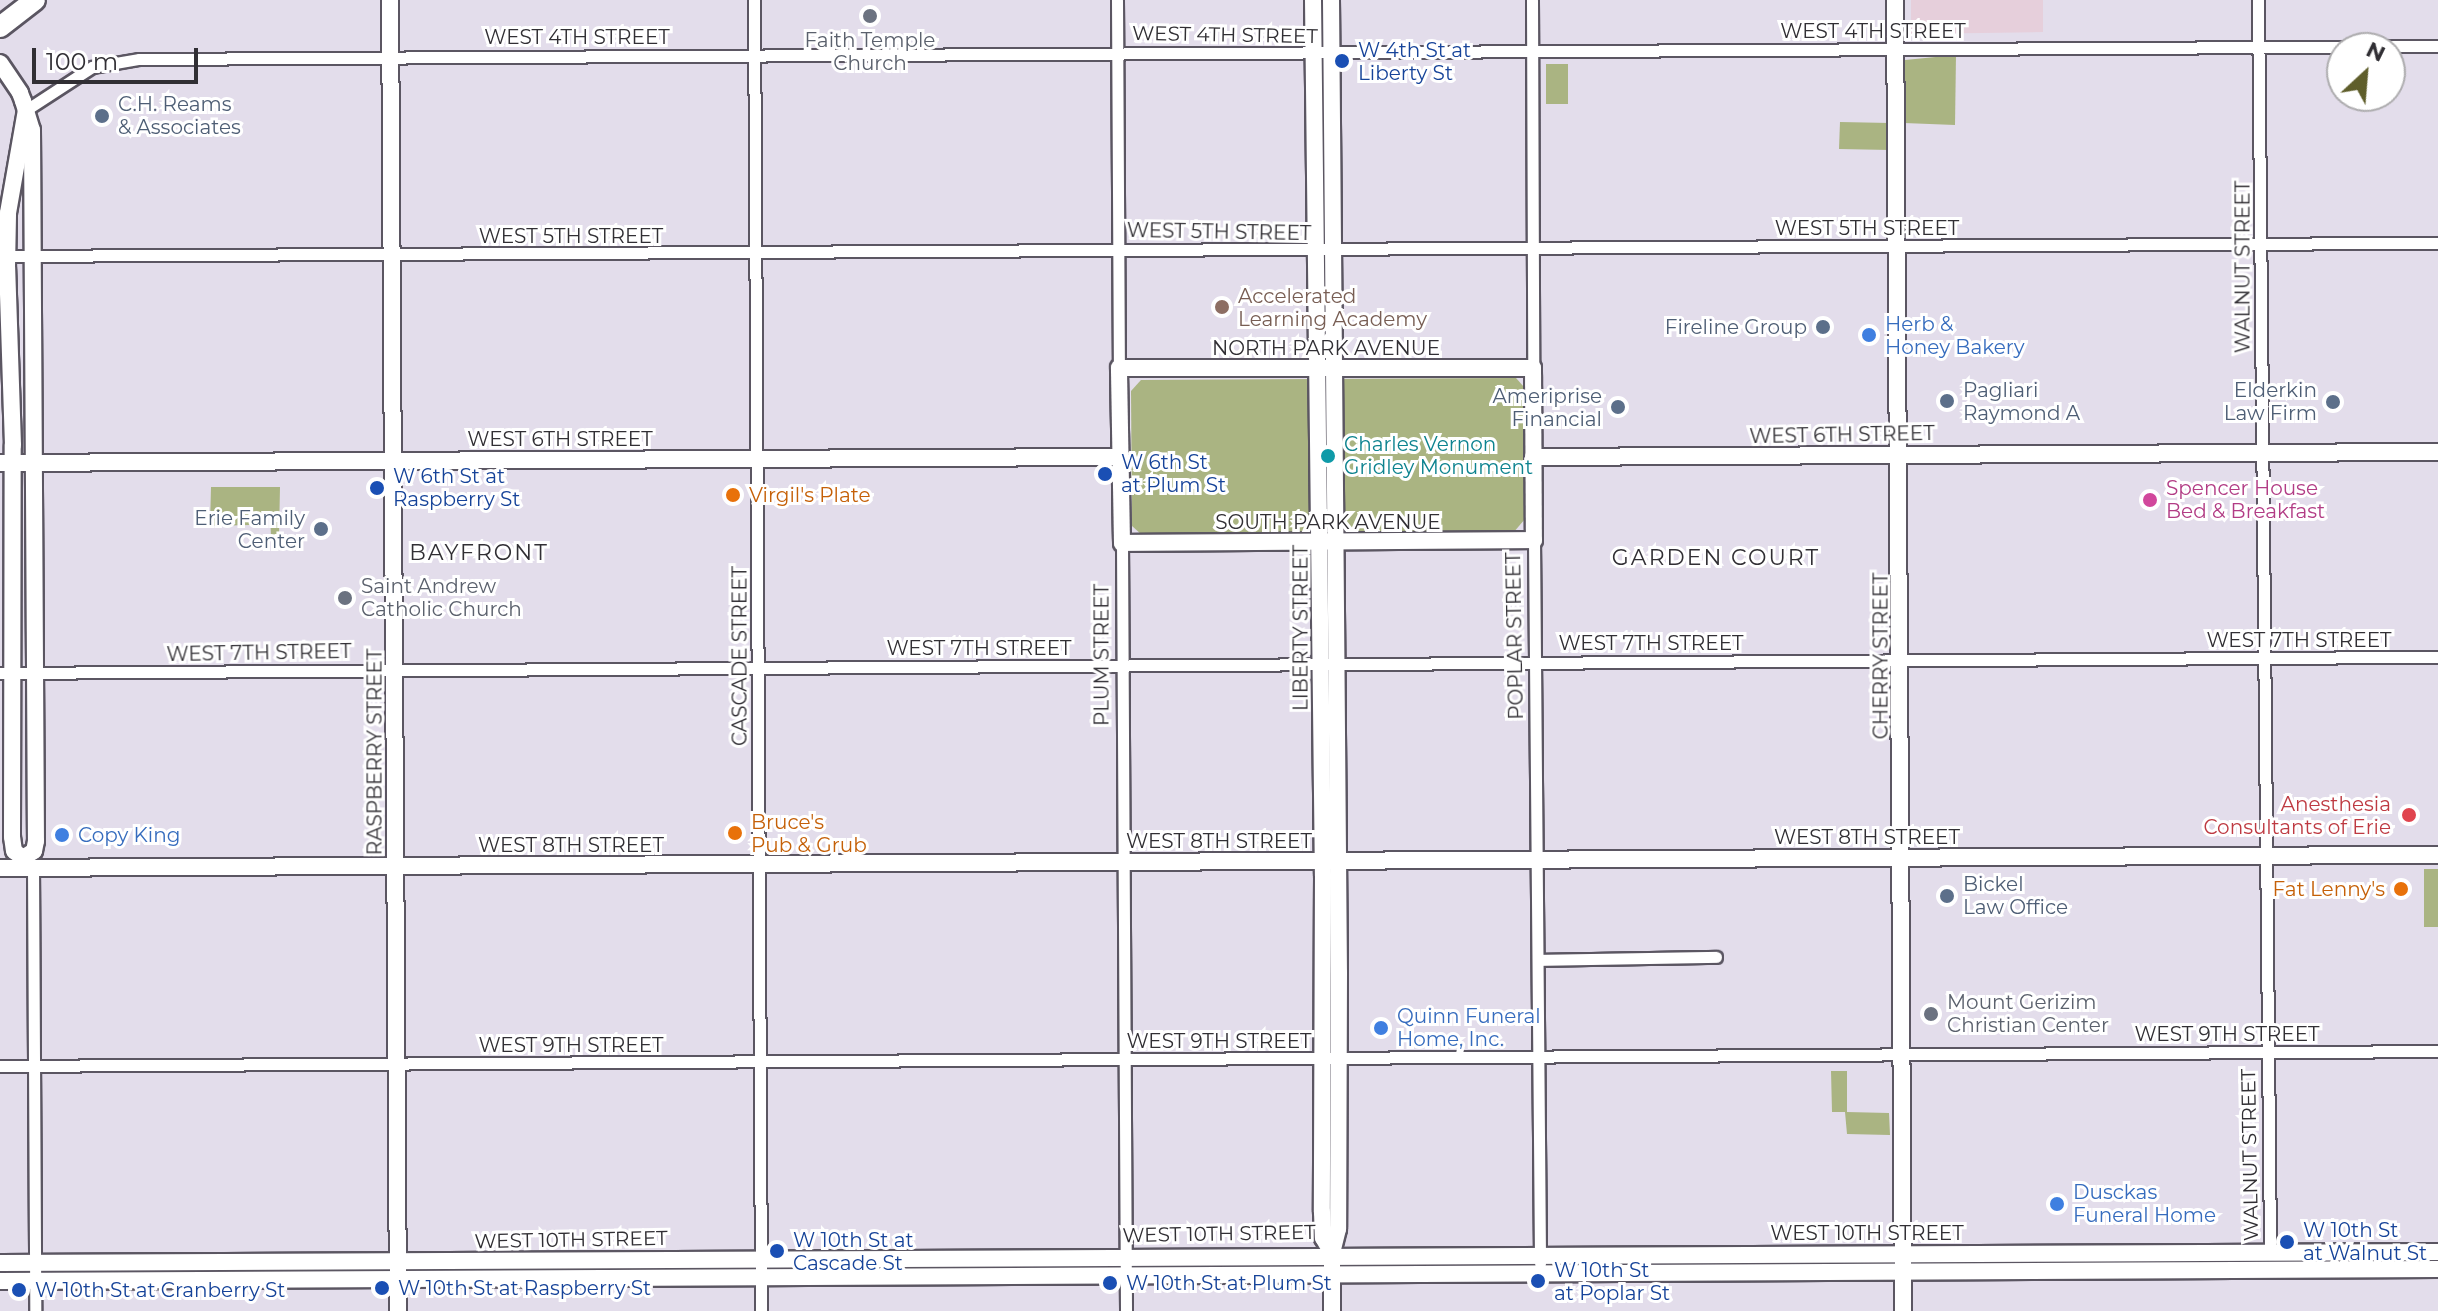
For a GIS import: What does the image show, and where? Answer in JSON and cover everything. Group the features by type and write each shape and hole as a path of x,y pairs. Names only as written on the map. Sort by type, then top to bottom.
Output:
{"highway":[{"path":"0,27 35,0"}],"street":[{"name":"RASPBERRY STREET","path":"390,0 398,1311"},
{"name":"CASCADE STREET","path":"754,0 761,1311"},
{"name":"PLUM STREET","path":"1117,0 1126,1311"},
{"name":"LIBERTY STREET","path":"1313,0 1318,368 1328,543 1331,861 1330,1059 1323,1238 1332,1253 1332,1311"},
{"name":"LIBERTY STREET","path":"1328,543 1336,368 1331,0"},
{"name":"POPLAR STREET","path":"1532,0 1540,1272"},
{"name":"CHERRY STREET","path":"1895,0 1903,1311"},
{"name":"WALNUT STREET","path":"2258,0 2270,1261"},
{"name":"WEST 4TH STREET","path":"26,110 78,74 119,60 1117,51 1331,54 2438,46"},
{"path":"0,63 26,110 32,130 36,841 26,864 33,1065 35,1311"},
{"path":"26,110 8,213 4,256 4,673 12,837 14,851 26,864"},
{"name":"WEST 5TH STREET","path":"4,256 2438,243"},
{"name":"NORTH PARK AVENUE","path":"1119,368 1533,368"},
{"name":"WEST 6TH STREET","path":"1533,457 2438,452"},
{"name":"WEST 6TH STREET","path":"6,462 1119,457"},
{"name":"SOUTH PARK AVENUE","path":"1122,543 1534,540"},
{"name":"WEST 7TH STREET","path":"4,673 2438,657"},
{"name":"WEST 8TH STREET","path":"0,868 26,864 395,866 2438,855"},
{"path":"1538,960 1716,957"},
{"name":"WEST 9TH STREET","path":"0,1066 2438,1051"},
{"name":"WEST 10TH STREET","path":"2270,1261 2438,1252"},
{"name":"WEST 10TH STREET","path":"0,1263 217,1271 398,1270 633,1268 761,1258 1332,1253 1540,1254 1722,1262"},
{"path":"944,1257 944,1274"},
{"name":"WEST 10TH STREET","path":"633,1268 761,1276 1540,1272 1722,1262 2085,1260 2270,1261 2438,1269"},
{"name":"WEST 10TH STREET","path":"0,1281 217,1271"}],"shaded area":[{"path":"1911,0 2043,0 2043,32 1911,34"}],"green space":[{"path":"1956,55 1955,125 1904,123 1905,60"},
{"path":"1546,64 1568,64 1568,104 1546,104"},
{"path":"1840,122 1890,123 1890,150 1839,149"},
{"path":"1516,378 1524,387 1525,519 1513,533 1142,535 1132,526 1131,391 1141,380"},
{"path":"211,487 280,487 279,537 271,537 270,513 250,513 250,525 210,526"},
{"path":"2424,869 2438,869 2438,927 2424,927"},
{"path":"1831,1071 1847,1071 1847,1112 1889,1113 1890,1135 1847,1134 1845,1112 1832,1112"}],"place":[{"name":"Faith Temple Church","path":"870,16"},
{"name":"W 4th St at Liberty St","path":"1342,61"},
{"name":"C.H. Reams & Associates","path":"102,116"},
{"name":"Accelerated Learning Academy","path":"1222,307"},
{"name":"Fireline Group","path":"1823,327"},
{"name":"Herb & Honey Bakery","path":"1869,335"},
{"name":"Pagliari Raymond A","path":"1947,401"},
{"name":"Elderkin Law Firm","path":"2333,402"},
{"name":"Ameriprise Financial","path":"1618,407"},
{"name":"Charles Vernon Gridley Monument","path":"1328,456"},
{"name":"W 6th St at Plum St","path":"1105,474"},
{"name":"W 6th St at Raspberry St","path":"377,488"},
{"name":"Virgil's Plate","path":"733,495"},
{"name":"Spencer House Bed & Breakfast","path":"2150,500"},
{"name":"Erie Family Center","path":"321,529"},
{"name":"Saint Andrew Catholic Church","path":"345,598"},
{"name":"Anesthesia Consultants of Erie","path":"2409,815"},
{"name":"Bruce's Pub & Grub","path":"735,833"},
{"name":"Copy King","path":"62,835"},
{"name":"Fat Lenny's","path":"2401,889"},
{"name":"Bickel Law Office","path":"1947,896"},
{"name":"Mount Gerizim Christian Center","path":"1931,1014"},
{"name":"Quinn Funeral Home, Inc.","path":"1381,1028"},
{"name":"Dusckas Funeral Home","path":"2057,1204"},
{"name":"W 10th St at Walnut St","path":"2287,1242"},
{"name":"W 10th St at Cascade St","path":"777,1251"},
{"name":"W 10th St at Poplar St","path":"1538,1281"},
{"name":"W 10th St at Plum St","path":"1110,1283"},
{"name":"W 10th St at Raspberry St","path":"382,1288"},
{"name":"W 10th St at Cranberry St","path":"19,1290"}],"district":[{"name":"BAYFRONT","path":"479,553"},
{"name":"GARDEN COURT","path":"1716,558"}]}
